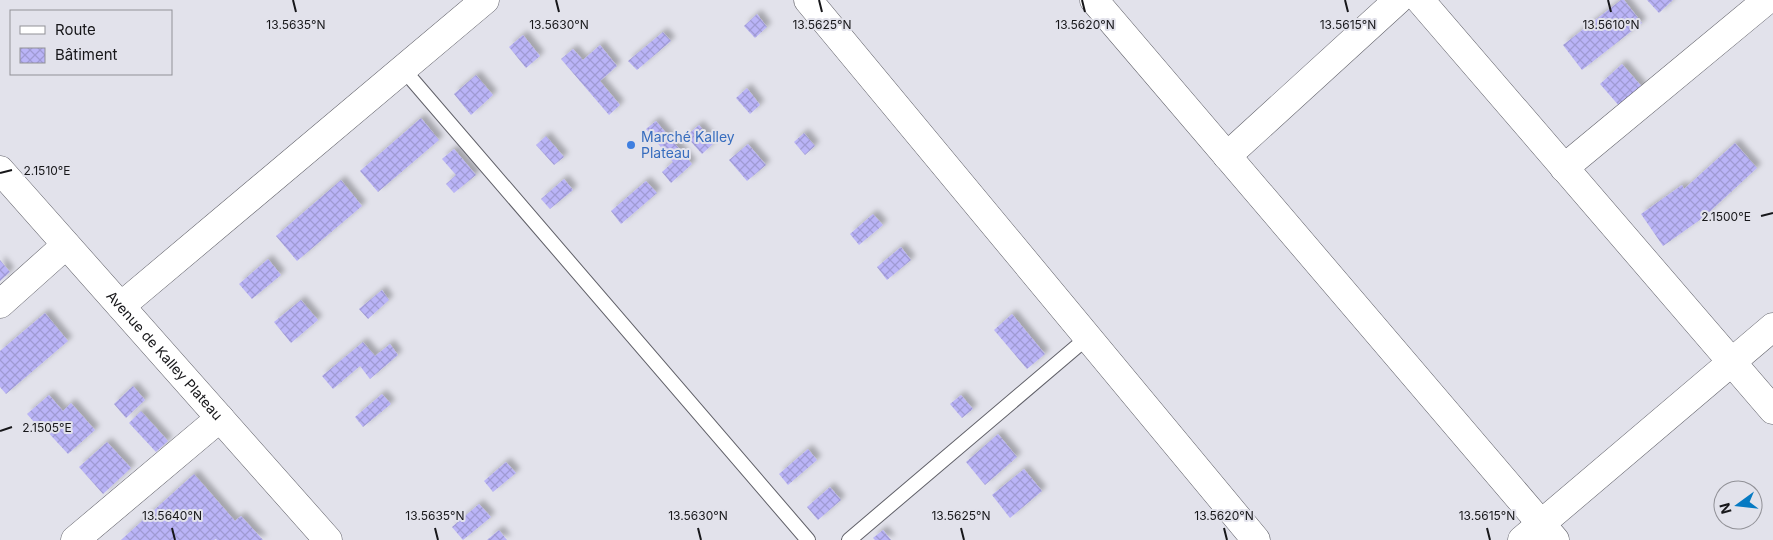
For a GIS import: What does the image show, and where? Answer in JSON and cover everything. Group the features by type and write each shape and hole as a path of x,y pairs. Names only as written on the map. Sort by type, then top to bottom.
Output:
{"street":[{"path":"120,306 485,0"},
{"path":"808,0 1256,540"},
{"path":"1094,0 1227,156 1539,535 1773,327"},
{"path":"1227,156 1398,0"},
{"path":"1420,0 1773,410"},
{"path":"1564,168 1767,0"},
{"name":"Avenue de Kalley Plateau","path":"0,170 328,540"},
{"path":"0,304 66,245"},
{"path":"75,540 220,418"}],"lane":[{"path":"403,69 808,540"},
{"path":"850,540 1088,337"}],"building":[{"path":"1621,0 1624,0 1642,23 1582,70 1563,45"},
{"path":"1647,0 1673,0 1659,13"},
{"path":"757,14 767,27 755,38 744,26"},
{"path":"663,32 671,41 637,70 628,61"},
{"path":"523,35 540,56 526,68 509,47"},
{"path":"600,45 617,66 600,81 620,105 609,115 561,59 573,49 583,60"},
{"path":"1622,64 1643,88 1621,108 1600,84"},
{"path":"476,75 493,95 471,115 454,94"},
{"path":"747,88 760,105 750,114 736,98"},
{"path":"421,118 439,140 378,192 360,171"},
{"path":"656,121 692,164 671,183 662,172 673,162 646,129"},
{"path":"699,125 714,143 702,154 686,136"},
{"path":"804,133 815,146 805,155 794,142"},
{"path":"546,136 564,157 554,165 536,145"},
{"path":"1735,143 1757,168 1704,217 1663,246 1641,214 1682,185 1684,189"},
{"path":"748,144 766,165 747,181 729,160"},
{"path":"454,149 476,175 454,193 446,184 456,175 442,159"},
{"path":"564,179 573,190 550,209 541,199"},
{"path":"341,180 362,206 297,261 276,236"},
{"path":"646,181 657,193 621,224 611,211"},
{"path":"873,214 883,225 859,245 850,234"},
{"path":"901,247 911,260 887,280 877,267"},
{"path":"268,259 281,275 252,299 239,284"},
{"path":"0,260 10,272 0,281"},
{"path":"382,290 389,300 368,319 359,309"},
{"path":"301,300 318,320 291,343 274,322"},
{"path":"45,313 68,341 6,394 0,387 0,351"},
{"path":"1012,314 1045,354 1027,369 994,330"},
{"path":"363,342 375,356 390,344 398,355 370,379 360,366 333,389 322,376"},
{"path":"133,386 145,400 126,418 114,404"},
{"path":"382,394 391,404 363,427 355,417"},
{"path":"49,395 63,411 71,403 95,430 68,454 44,428 41,430 27,414"},
{"path":"961,395 973,409 962,418 950,404"},
{"path":"141,411 168,441 156,452 129,423"},
{"path":"998,434 1017,457 985,485 966,462"},
{"path":"107,442 131,468 103,494 79,467"},
{"path":"808,449 817,460 788,485 779,474"},
{"path":"506,462 516,473 493,492 484,481"},
{"path":"1024,469 1042,491 1010,518 992,495"},
{"path":"194,474 235,521 241,516 263,540 121,540"},
{"path":"830,487 841,500 818,520 807,507"},
{"path":"479,504 491,517 463,540 452,527"},
{"path":"499,530 507,540 487,540"},
{"path":"883,530 891,540 875,540 873,538"}],"place":[{"name":"Marché Kalley Plateau","path":"631,145"}]}
